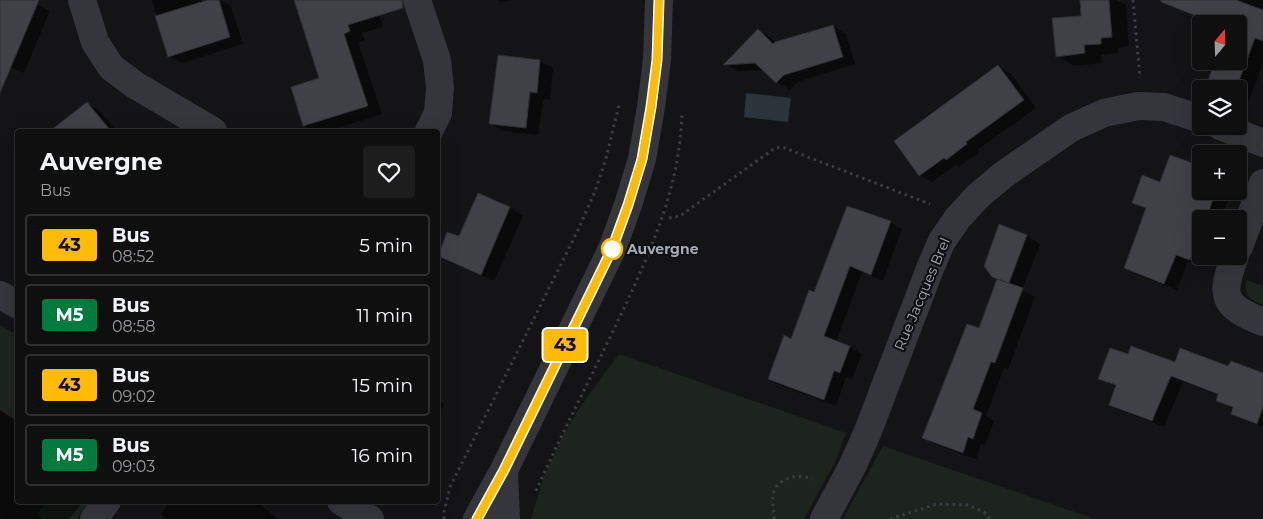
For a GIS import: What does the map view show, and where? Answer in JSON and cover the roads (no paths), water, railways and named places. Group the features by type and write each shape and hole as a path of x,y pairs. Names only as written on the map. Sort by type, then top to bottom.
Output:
{"street":[{"path":"82,0 95,42 111,67 135,85 210,129"},
{"path":"418,0 437,60 440,88 438,113 429,129"},
{"path":"477,519 504,470 612,249 628,205 642,159 651,107 657,60 659,0"},
{"name":"Rue Jacques Brel","path":"824,519 853,465 868,432 942,241 957,219 978,196 1003,175 1071,128 1104,113 1138,106 1164,107 1192,116"},
{"path":"1243,135 1263,143"},
{"path":"1247,226 1263,183"},
{"path":"1232,265 1226,286 1227,298 1236,309 1263,322"},
{"path":"0,295 15,303"},
{"path":"504,470 506,519"},
{"path":"346,504 370,519"}],"place":[{"name":"Auvergne","path":"612,249"}]}
